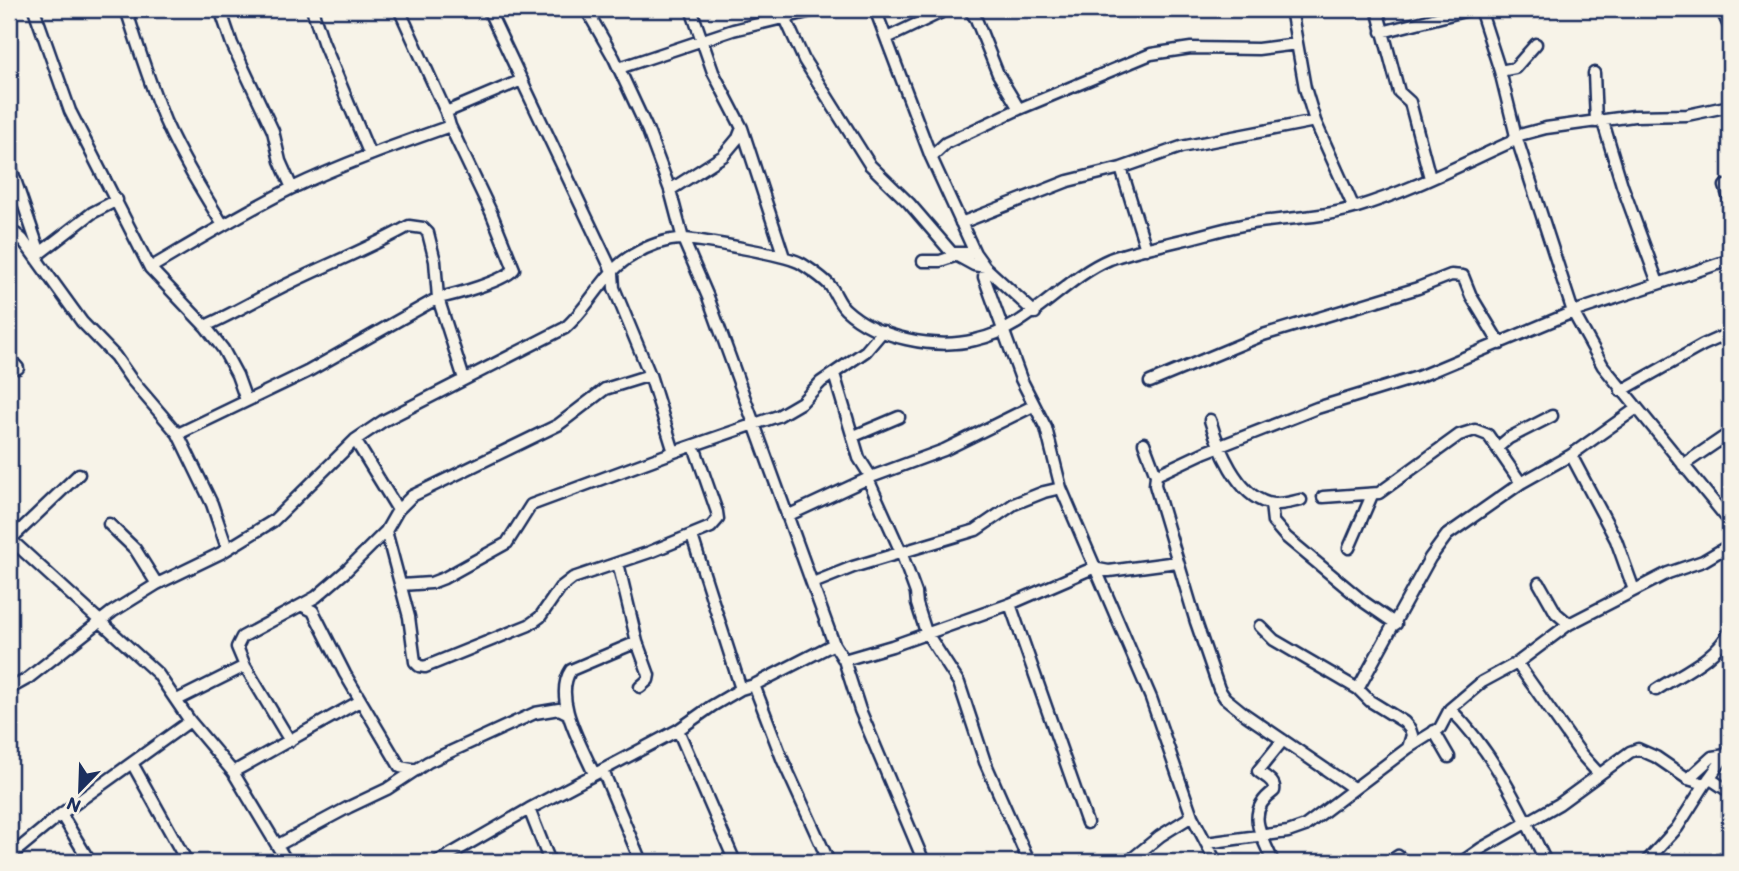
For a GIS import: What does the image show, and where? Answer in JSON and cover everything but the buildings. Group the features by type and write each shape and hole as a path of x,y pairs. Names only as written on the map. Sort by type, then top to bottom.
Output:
{"street":[{"path":"34,9 70,111 150,268 205,326 231,364 246,400"},
{"path":"126,9 166,122 195,180 223,225"},
{"path":"220,9 232,44 273,131 280,162 292,188"},
{"path":"312,9 370,155"},
{"path":"178,433 318,366 438,298 511,273 514,269 399,9"},
{"path":"488,9 613,273 614,288 650,375 674,452"},
{"path":"586,9 619,68 648,131 670,190 683,239 708,297 834,643 844,660 860,710 924,862"},
{"path":"691,9 713,72 742,128 784,257"},
{"path":"619,68 783,13 820,9"},
{"path":"875,9 931,157 975,253 985,267 1035,313"},
{"path":"887,38 948,9"},
{"path":"969,9 976,19 998,74 1019,109"},
{"path":"1291,9 1305,88 1315,121 1354,208"},
{"path":"1377,9 1399,92 1410,102 1430,178"},
{"path":"1382,32 1472,9"},
{"path":"1480,9 1500,71 1516,136 1573,312 1603,366 1621,391 1730,522"},
{"path":"1725,12 1730,28"},
{"path":"783,13 793,40 824,95 870,165 909,203 952,253 974,265 985,267"},
{"path":"931,157 946,143 1019,109 1151,54 1191,48 1258,49 1297,44"},
{"path":"1500,71 1514,68 1536,44"},
{"path":"1594,73 1599,122 1658,283"},
{"path":"446,112 522,80"},
{"path":"9,688 27,679 98,618 273,521 355,440 383,421 565,328 578,317 630,256 660,243 683,239 784,257 800,262 828,283 842,306 854,317 883,331 918,342 940,344 975,340 1004,330 1035,313 1069,284 1110,259 1256,222 1315,217 1354,208 1511,142 1516,136 1546,128 1634,116 1687,115 1730,106"},
{"path":"961,223 1068,181 1121,168 1181,147 1315,121"},
{"path":"150,268 292,188 370,155 450,126"},
{"path":"670,190 731,149 742,128"},
{"path":"731,149 743,151 752,159"},
{"path":"9,162 39,256"},
{"path":"1121,168 1146,249"},
{"path":"1725,186 1730,202"},
{"path":"39,256 92,213 117,200"},
{"path":"205,326 409,226 423,228 428,233 435,261 438,298 464,379"},
{"path":"9,234 16,234 39,256 82,322 115,356 131,379 178,433 212,504 227,548"},
{"path":"952,253 975,253"},
{"path":"923,261 948,260 952,253"},
{"path":"1156,475 1317,408 1418,377 1573,312 1730,260"},
{"path":"985,267 984,277 1021,379 1046,428 1061,488 1093,568 1151,698 1192,816 1216,862"},
{"path":"1150,382 1264,335 1455,274 1463,276 1471,296 1500,344"},
{"path":"401,585 430,583 444,578 507,543 531,505 778,416 802,402 834,373 866,351 883,331"},
{"path":"1621,391 1730,333"},
{"path":"9,358 18,368"},
{"path":"834,373 865,480 901,552 926,632 959,683 985,762 1029,862"},
{"path":"290,741 245,666 237,647 242,637 316,597 386,531 398,510 412,496 558,425 606,389 650,375"},
{"path":"788,516 865,480 944,450 1033,406"},
{"path":"1358,689 1430,558 1447,535 1521,483 1571,455 1637,408"},
{"path":"1497,448 1508,438 1552,416"},
{"path":"854,436 899,417"},
{"path":"1210,420 1218,448 1241,483 1256,498 1271,504 1301,500"},
{"path":"1323,497 1379,493 1466,431 1475,430 1488,435 1521,483"},
{"path":"1683,465 1730,433"},
{"path":"355,440 398,510"},
{"path":"1144,443 1156,475 1155,485 1178,562 1219,689 1234,706 1353,788"},
{"path":"386,531 409,617 415,663 425,667 529,625 546,610 565,582 711,527 718,519 694,446"},
{"path":"1571,455 1616,540 1634,590"},
{"path":"79,474 10,538 158,674 190,721 233,772 287,862"},
{"path":"813,583 901,552 976,530 1014,504 1061,488"},
{"path":"1349,548 1372,495"},
{"path":"1271,504 1273,522 1286,537 1364,602 1396,624"},
{"path":"109,524 135,549 157,584"},
{"path":"692,536 741,689"},
{"path":"1206,843 1288,832 1305,826 1408,748 1440,728 1450,709 1482,682 1517,663 1569,624 1668,573 1703,561 1730,545"},
{"path":"844,660 1010,604 1093,568 1108,571 1178,562"},
{"path":"618,563 637,642 649,676 640,687"},
{"path":"1539,583 1556,612 1569,624"},
{"path":"313,611 316,597"},
{"path":"1010,604 1087,823"},
{"path":"301,605 313,611 360,701 400,767 400,781"},
{"path":"1260,626 1274,640 1358,689 1370,701 1404,722 1422,739"},
{"path":"1656,691 1713,655 1730,632"},
{"path":"637,642 571,670 565,678 567,713 641,862"},
{"path":"437,862 455,858 529,809 678,730 741,689 754,685 834,643"},
{"path":"1517,663 1581,754 1599,775"},
{"path":"177,701 245,666"},
{"path":"754,685 783,761 828,862"},
{"path":"233,772 360,701"},
{"path":"278,845 400,781 428,762 535,713 559,709 567,713"},
{"path":"1450,709 1468,727 1493,762 1546,862"},
{"path":"9,857 61,814 190,721"},
{"path":"1408,748 1412,735 1410,729"},
{"path":"678,730 735,862"},
{"path":"1434,731 1449,757"},
{"path":"1273,862 1257,816 1259,805 1275,789 1271,780 1259,772 1258,768 1283,740"},
{"path":"1462,862 1559,804 1630,751 1638,749 1656,757 1688,779 1707,781 1730,792"},
{"path":"1688,779 1712,757 1728,752"},
{"path":"1646,862 1677,828 1728,752"},
{"path":"132,763 187,862"},
{"path":"400,767 417,770"},
{"path":"529,809 550,862"},
{"path":"61,814 90,862"},
{"path":"1128,862 1160,836 1192,816"},
{"path":"1718,862 1730,854"},
{"path":"1389,862 1398,856 1405,862"}]}
